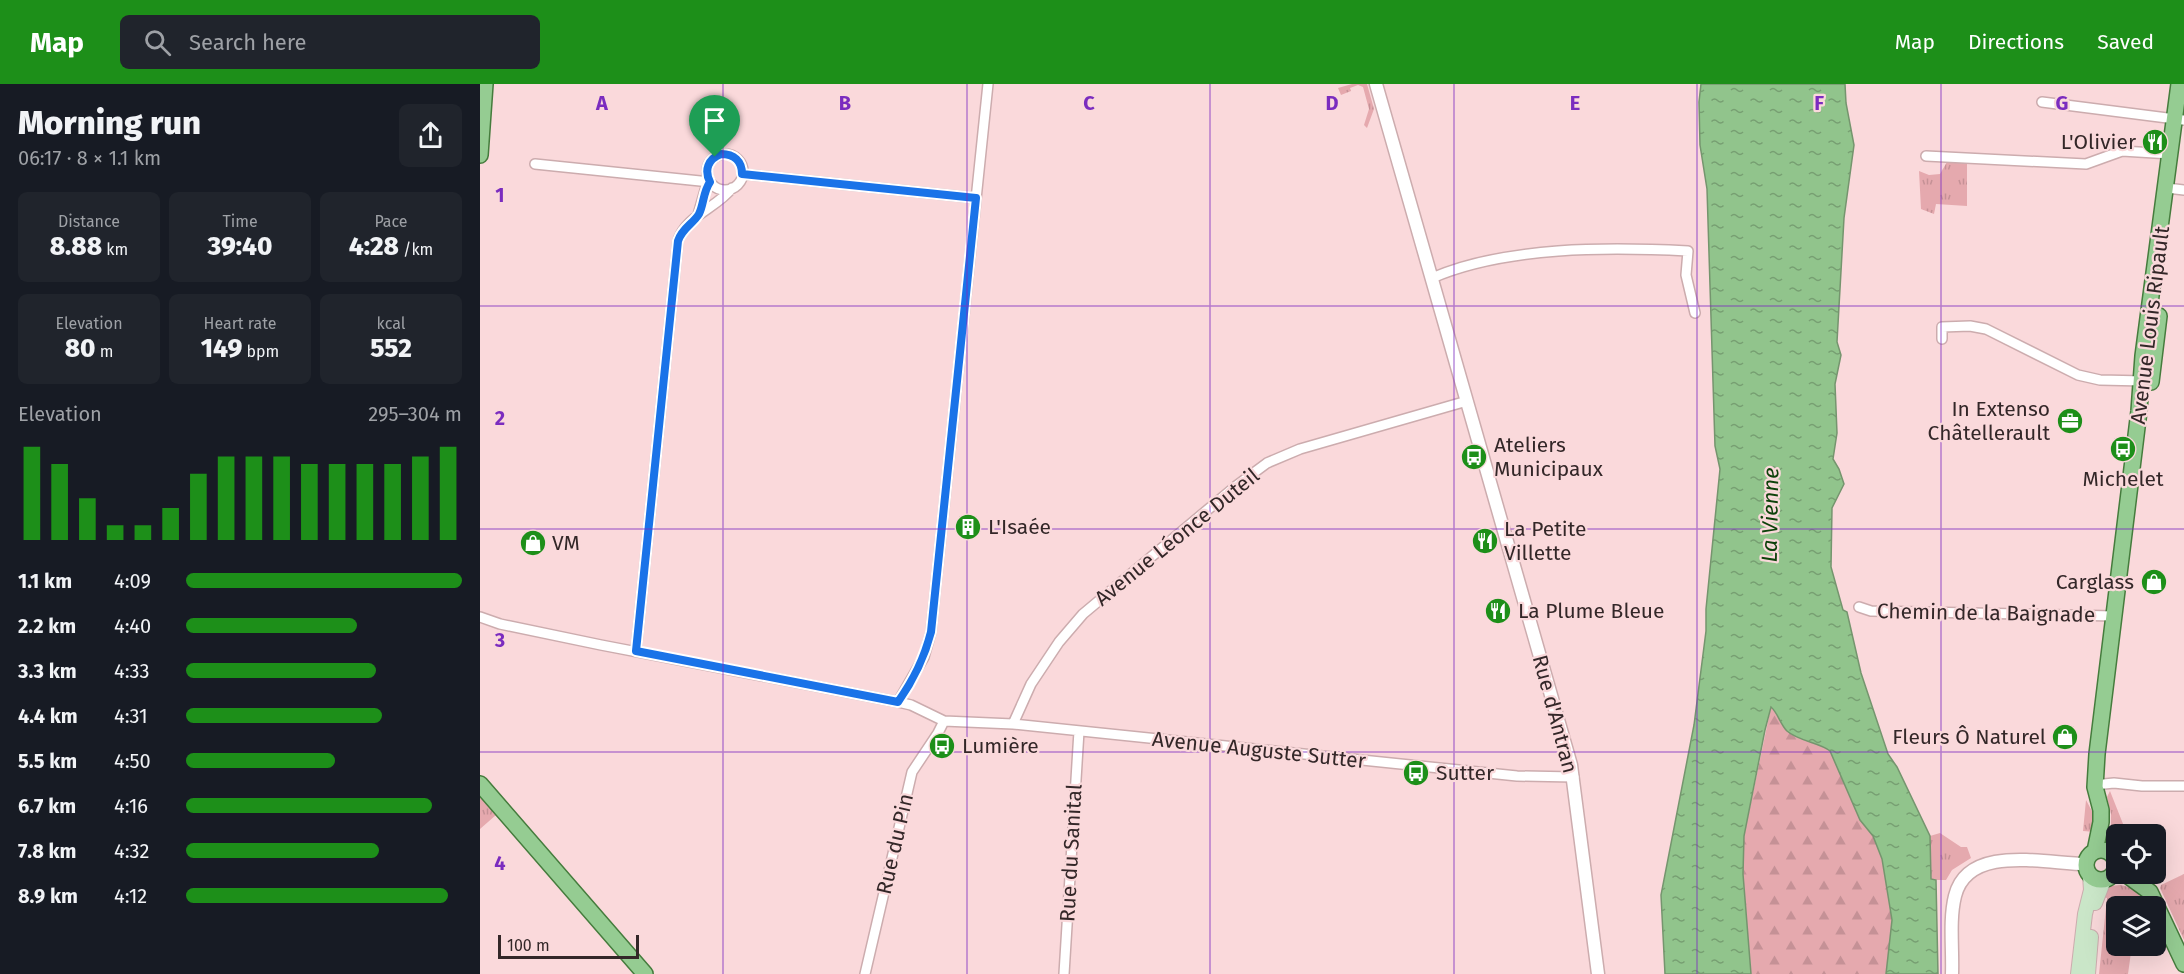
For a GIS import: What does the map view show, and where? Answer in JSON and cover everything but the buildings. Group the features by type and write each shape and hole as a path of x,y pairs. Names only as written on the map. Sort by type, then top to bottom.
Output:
{"main road":[{"path":"480,155 485,84"},
{"name":"Avenue Louis Ripault","path":"2098,784 2146,381 2143,356 2175,189 2181,116 2180,84"},
{"name":"Avenue Louis Ripault","path":"2175,189 2171,154 2181,116"},
{"name":"Avenue Louis Ripault","path":"2106,860 2100,836 2098,784 2114,616 2146,381"},
{"path":"480,784 645,974"},
{"path":"2078,974 2085,914 2091,890 2106,871"},
{"path":"2088,974 2095,906 2106,873"},
{"path":"2136,884 2150,892 2184,964"}],"street":[{"path":"898,702 914,679 924,657 931,632 988,84"},
{"name":"Rue d'Antran","path":"1376,84 1574,777 1598,974"},
{"path":"2042,102 2181,116"},
{"path":"1926,156 2086,164 2122,151 2171,154"},
{"path":"636,651 677,250 680,236 688,224 719,202 737,185 742,168 732,155 721,154 708,165 707,177 717,188 732,188"},
{"path":"535,164 710,182"},
{"path":"742,174 976,198"},
{"path":"698,215 706,187 710,182"},
{"path":"1432,278 1463,267 1523,255 1621,249 1688,251 1686,275 1695,313"},
{"path":"1942,339 1942,327 1981,327 2078,375 2100,380 2146,381"},
{"name":"Avenue Léonce Duteil","path":"1013,724 1031,684 1068,629 1236,486 1267,463 1300,449 1467,401"},
{"name":"Chemin de la Baignade","path":"1859,607 1870,611 2114,616"},
{"path":"480,617 500,624 898,702 911,705 944,721"},
{"path":"480,624 500,624"},
{"name":"Avenue Auguste Sutter","path":"944,721 1013,724 1517,776 1574,777"},
{"name":"Rue du Pin","path":"865,974 912,772 944,721"},
{"name":"Rue du Sanital","path":"1064,974 1079,731"},
{"path":"2098,784 2184,786"},
{"path":"1952,974 1954,903 1961,880 1967,874 1994,861 2106,868"}],"green space":[{"path":"1352,84 1367,84 1374,109 1367,128 1364,125 1369,109 1363,87 1358,85 1341,95 1338,88"},
{"path":"1947,162 1967,163 1967,206 1936,204 1934,214 1921,209 1919,171 1929,175 1940,174"},
{"path":"1771,707 1787,731 1830,751 1860,819 1873,836 1882,859 1892,920 1886,974 1751,974 1743,874 1744,836"},
{"path":"2110,791 2123,824 2111,824 2107,797"},
{"path":"480,796 496,815 480,829"},
{"path":"2086,800 2093,813 2095,812 2095,832 2083,831"},
{"path":"1940,833 1961,847 1967,847 1971,858 1952,870 1946,880 1931,880 1930,836"},
{"path":"2184,874 2184,940 2166,901 2166,896 2164,896 2160,888"},
{"path":"2111,886 2129,887 2139,896 2102,897"},
{"path":"2106,908 2106,956 2130,956 2128,974 2099,974"}],"water":[{"name":"La Vienne","path":"1701,84 1845,84 1854,145 1844,218 1837,342 1841,355 1835,384 1837,433 1833,459 1844,484 1832,508 1831,567 1843,610 1847,612 1861,673 1888,754 1897,767 1930,836 1931,879 1936,880 1938,974 1886,974 1892,920 1882,859 1873,836 1860,820 1830,751 1787,731 1771,707 1744,836 1743,874 1751,974 1665,974 1661,895 1694,725 1706,631 1706,609 1720,469 1715,446 1707,189 1700,145"}],"place":[{"name":"L'Olivier","path":"2155,142"},
{"name":"In Extenso Châtellerault","path":"2070,421"},
{"name":"Michelet","path":"2123,449"},
{"name":"Ateliers Municipaux","path":"1474,457"},
{"name":"L'Isaée","path":"968,527"},
{"name":"La Petite Villette","path":"1485,541"},
{"name":"VM","path":"533,543"},
{"name":"Carglass","path":"2154,582"},
{"name":"La Plume Bleue","path":"1498,611"},
{"name":"Fleurs Ô Naturel","path":"2065,737"},
{"name":"Lumière","path":"942,746"},
{"name":"Sutter","path":"1416,773"}],"route":[{"path":"721,154 732,155 740,163 742,174 976,198 931,632 924,657 914,679 898,702 636,651 678,241 683,230 698,215 706,187 710,182 707,177 708,165 715,157 721,154"}]}
